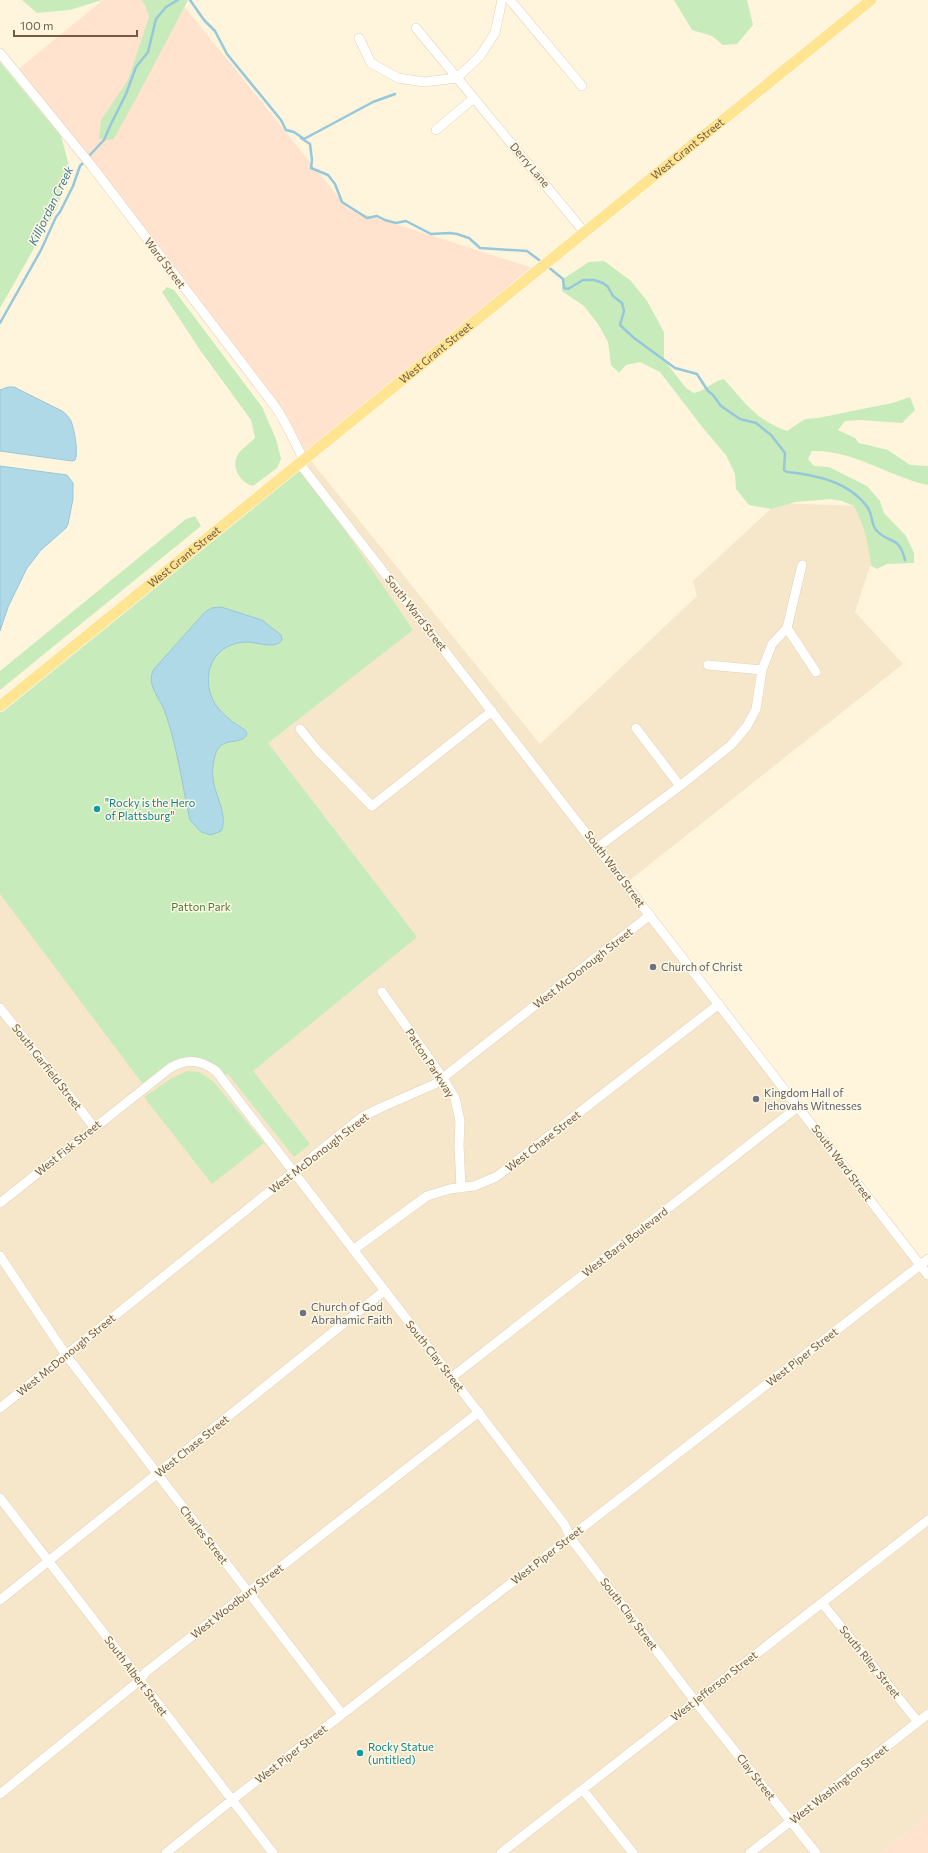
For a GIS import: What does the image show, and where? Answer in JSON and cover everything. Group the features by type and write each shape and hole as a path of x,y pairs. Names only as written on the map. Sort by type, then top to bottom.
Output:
{"main road":[{"name":"West Grant Street","path":"0,706 871,0"}],"street":[{"path":"359,38 371,63 398,78 424,82 457,78 480,56 494,34 502,0"},
{"path":"510,0 582,86"},
{"name":"Derry Lane","path":"416,28 585,233"},
{"name":"Ward Street","path":"0,53 91,165 274,404 283,417 302,462"},
{"path":"436,130 474,98"},
{"name":"South Ward Street","path":"302,462 492,711 799,1106 928,1275"},
{"path":"598,847 680,786 731,745 747,726 756,709 762,670 772,644 787,628 802,565"},
{"path":"787,628 816,672"},
{"path":"708,665 762,670"},
{"path":"300,729 326,760 346,778 372,806 492,711"},
{"path":"636,728 680,786"},
{"name":"West McDonough Street","path":"0,1408 362,1117 386,1105 427,1089 443,1078 650,915"},
{"name":"Patton Parkway","path":"382,992 452,1093 458,1110 461,1188"},
{"name":"West Chase Street","path":"353,1250 427,1196 438,1192 474,1186 496,1177 720,1004"},
{"name":"South Garfield Street","path":"0,1008 94,1127"},
{"name":"South Clay Street","path":"151,1083 170,1068 184,1062 193,1061 209,1066 222,1078 384,1291 479,1412 695,1701"},
{"name":"West Fisk Street","path":"0,1203 151,1083"},
{"name":"West Barsi Boulevard","path":"452,1377 799,1106"},
{"name":"Charles Street","path":"0,1256 66,1355 342,1714"},
{"name":"West Piper Street","path":"166,1853 342,1714 928,1259"},
{"name":"West Chase Street","path":"0,1600 384,1291"},
{"name":"West Woodbury Street","path":"0,1794 140,1681 146,1672 479,1412"},
{"name":"South Albert Street","path":"0,1498 273,1853"},
{"name":"West Jefferson Street","path":"501,1853 928,1520"},
{"name":"South Riley Street","path":"822,1603 918,1722"},
{"name":"Clay Street","path":"695,1701 816,1853"},
{"name":"West Washington Street","path":"750,1853 928,1714"},
{"path":"583,1790 634,1853"}],"shaded area":[{"path":"103,0 179,0 348,209 539,270 304,460 288,431 16,71"},
{"path":"308,457 540,744 697,596 693,581 777,503 858,506 875,551 855,612 903,664 625,884 920,1265 928,1259 928,1816 880,1853 0,1853 0,706"},
{"path":"928,1816 928,1853 880,1853"}],"green space":[{"path":"22,0 102,0 70,10 37,13"},
{"path":"141,0 188,0 113,140 99,139 101,120 128,80 149,17 145,5"},
{"path":"674,0 747,0 753,25 737,44 723,45 712,36 692,30"},
{"path":"0,62 61,136 70,169 57,208 0,308"},
{"path":"604,261 631,281 647,301 664,332 664,360 686,388 694,393 724,379 745,403 759,416 776,427 787,431 805,419 818,418 892,403 910,397 915,410 902,423 861,420 845,421 838,430 855,438 859,443 888,450 910,465 928,466 928,485 899,476 842,454 812,451 808,459 814,466 829,467 867,486 880,501 884,513 906,536 914,553 914,563 887,564 877,569 871,566 866,535 858,513 854,506 842,501 831,499 795,502 771,509 749,505 736,489 735,474 726,455 660,372 640,362 626,365 619,373 611,365 608,342 598,324 584,306 562,291 563,279 589,262"},
{"path":"167,287 174,290 262,407 276,439 281,459 277,468 253,486 241,479 235,466 235,461 238,454 255,438 251,420 200,350 162,292"},
{"name":"Patton Park","path":"300,464 413,630 268,743 417,937 253,1071 310,1144 294,1157 228,1074 220,1075 188,1061 145,1087 0,894 0,706"},
{"path":"195,516 201,526 0,690 0,671 186,519"},
{"path":"187,1071 199,1072 213,1081 264,1143 212,1184 144,1097 172,1078"}],"water":[{"path":"8,387 14,387 62,411 67,416 71,421 75,435 75,460 72,461 0,451 0,390"},
{"path":"0,466 67,475 73,483 73,499 66,528 41,550 27,568 8,607 0,631"},
{"path":"221,607 262,620 281,635 282,640 275,645 247,642 233,644 221,651 215,657 209,671 209,687 214,702 231,721 245,730 247,734 241,740 221,745 215,756 213,778 222,812 223,825 221,831 211,835 201,832 190,820 169,725 163,707 152,686 151,680 154,669 205,612 212,608"}],"waterway":[{"name":"Killjordan Creek","path":"88,157 104,140 126,94 136,67 148,52 156,19 166,7 178,0"},
{"path":"190,0 204,20 215,31 227,54 281,120 286,130 294,132 304,139 373,102 395,94"},
{"path":"301,138 310,144 312,160 311,168 328,175 335,184 342,202 367,218 377,216 396,223 406,221 431,234 457,234 469,238 480,248 527,251 543,263"},
{"name":"Killjordan Creek","path":"0,323 41,250 56,217 73,186 80,166 85,161"},
{"path":"547,266 563,279 564,288 568,289 583,280 594,280 603,283 608,287 613,296 622,303 624,311 620,325 634,338 675,368 697,374 708,391 721,406 740,419 756,423 771,435 785,453 784,470 787,472 810,475 832,481 852,492 861,499 871,514 875,529 881,535 897,543 903,552 905,560"}],"place":[{"name":"\"Rocky is the Hero of Plattsburg\"","path":"97,809"},
{"name":"Church of Christ","path":"653,967"},
{"name":"Kingdom Hall of Jehovahs Witnesses","path":"756,1099"},
{"name":"Church of God Abrahamic Faith","path":"303,1313"},
{"name":"Rocky Statue (untitled)","path":"360,1753"}]}
